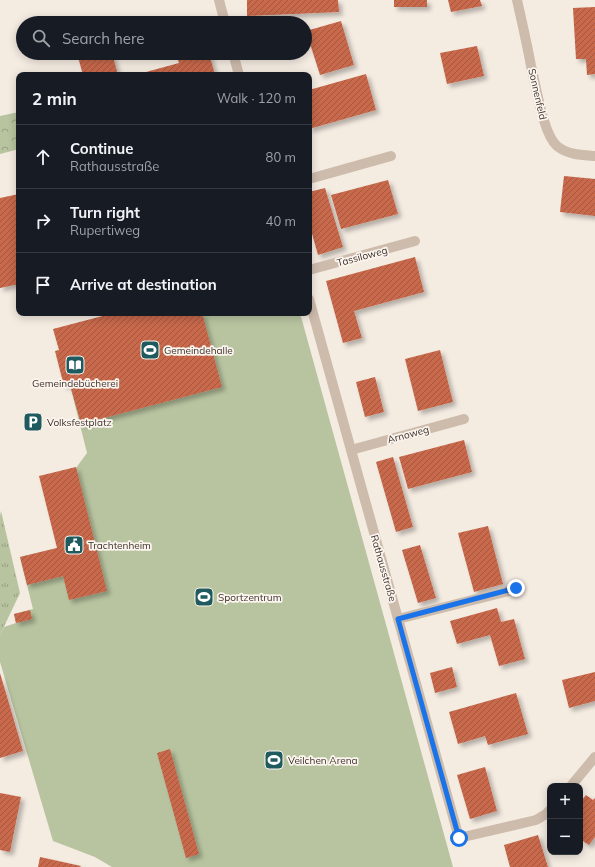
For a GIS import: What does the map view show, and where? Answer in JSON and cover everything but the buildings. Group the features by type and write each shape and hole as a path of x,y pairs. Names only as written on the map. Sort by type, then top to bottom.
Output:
{"street":[{"path":"219,0 223,16"},
{"name":"Sonnenfeld","path":"517,0 544,119 551,138 556,145 572,154 595,156"},
{"path":"235,60 238,72"},
{"path":"312,178 391,156"},
{"name":"Tassiloweg","path":"312,269 415,241"},
{"name":"Rathausstraße","path":"312,310 459,838 536,820 547,813"},
{"name":"Arnoweg","path":"351,450 464,419"},
{"path":"398,619 516,588"},
{"path":"574,783 595,757"}],"green space":[{"path":"16,113 16,150 0,154 0,116"},
{"name":"Sportzentrum","path":"112,316 301,316 453,867 112,867 95,857 53,841 0,662 0,635 4,627 16,623 14,614 33,609 20,557 57,548 76,468 87,453 70,385"},
{"path":"1,511 20,593 0,635 0,516"}],"place":[{"name":"Gemeindehalle","path":"150,350"},
{"name":"Gemeindebücherei","path":"75,365"},
{"name":"Volksfestplatz","path":"33,422"},
{"name":"Trachtenheim","path":"74,545"},
{"name":"Sportzentrum","path":"204,597"},
{"name":"Veilchen Arena","path":"274,760"}],"route":[{"path":"459,838 398,619 516,588"}]}
